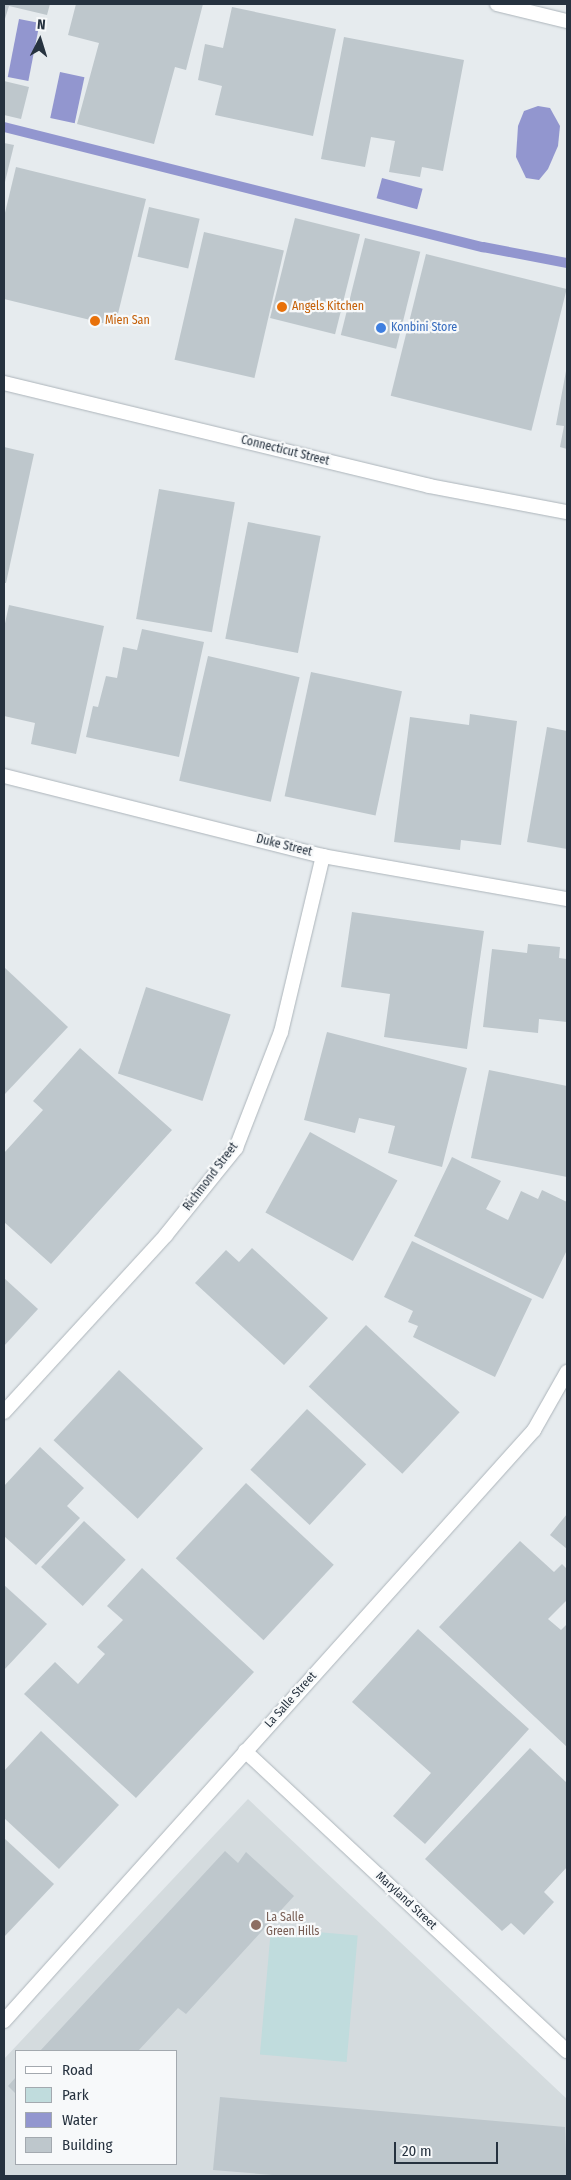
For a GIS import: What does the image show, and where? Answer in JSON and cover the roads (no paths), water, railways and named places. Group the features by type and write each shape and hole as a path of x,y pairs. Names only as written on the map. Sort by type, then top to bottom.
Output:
{"street":[{"path":"497,4 567,21"},
{"name":"Connecticut Street","path":"4,383 429,486 567,512"},
{"name":"Duke Street","path":"4,776 323,856 567,899"},
{"name":"Richmond Street","path":"4,1412 166,1235 236,1148 280,1032 323,856"},
{"name":"La Salle Street","path":"4,2021 245,1750 534,1430 567,1372"},
{"name":"Maryland Street","path":"245,1750 567,2051"}],"water":[{"path":"19,19 40,23 28,81 8,77"},
{"path":"60,72 84,77 75,123 50,118"},
{"path":"538,106 550,108 560,126 558,146 548,169 539,180 526,178 516,157 518,126 524,111"},
{"path":"382,178 423,189 417,209 377,198"}],"waterway":[{"path":"4,127 483,247 567,263"}],"place":[{"name":"Angels Kitchen","path":"282,307"},
{"name":"Mien San","path":"95,321"},
{"name":"Konbini Store","path":"381,328"},
{"name":"La Salle Green Hills","path":"256,1925"}]}
